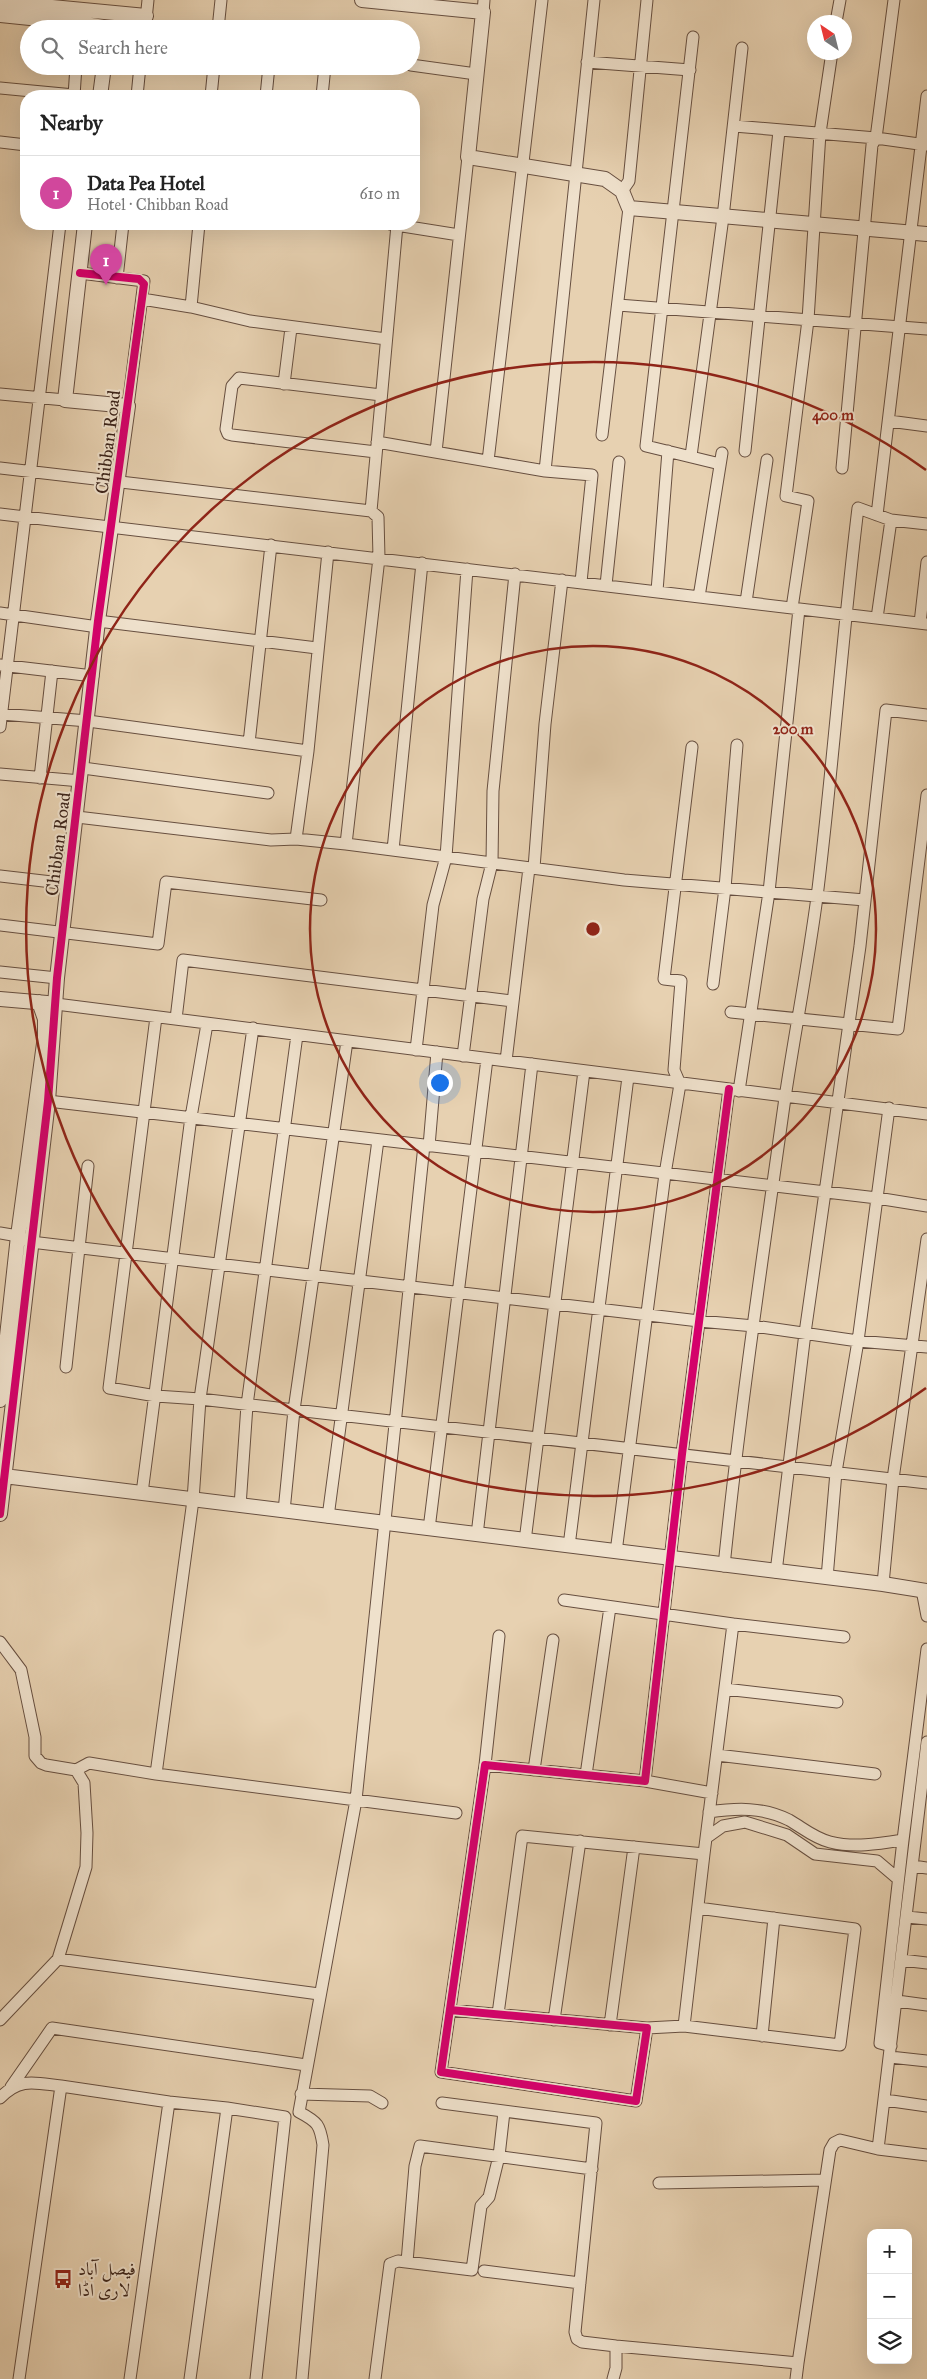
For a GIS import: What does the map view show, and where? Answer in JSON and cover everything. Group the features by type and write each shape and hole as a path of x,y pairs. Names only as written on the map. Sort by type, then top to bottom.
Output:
{"street":[{"path":"80,16 94,0"},
{"path":"145,20 148,0"},
{"path":"219,20 221,0"},
{"path":"362,0 484,6 436,452"},
{"path":"488,461 542,0"},
{"path":"545,471 594,0"},
{"path":"622,190 629,181 638,66 646,0"},
{"path":"837,15 840,0"},
{"path":"842,468 872,145 876,138 894,0"},
{"path":"0,2 80,16"},
{"path":"111,20 112,5"},
{"path":"0,15 80,16 112,5 141,20"},
{"path":"693,37 646,446 691,456 721,458 699,596"},
{"path":"691,456 723,217 742,48"},
{"path":"645,1781 669,1559 717,1181 751,1014 769,892 808,501 786,496 808,320 820,133 831,60"},
{"path":"587,62 690,70"},
{"path":"420,66 476,74"},
{"path":"74,90 75,75"},
{"path":"101,90 103,75"},
{"path":"138,90 139,75"},
{"path":"212,90 213,75"},
{"path":"266,90 267,75"},
{"path":"323,90 324,75"},
{"path":"0,88 20,90"},
{"path":"878,515 899,327 924,145 927,96"},
{"path":"734,126 876,138 924,145"},
{"path":"745,451 779,131"},
{"path":"0,142 20,144"},
{"path":"468,157 605,179 622,190 629,208 602,435"},
{"path":"629,208 770,221 814,223 863,230 927,234"},
{"path":"420,228 459,235"},
{"path":"0,727 3,665 15,614 32,472 38,397 59,230"},
{"path":"65,400 84,230"},
{"path":"117,278 122,230"},
{"path":"191,307 198,230"},
{"path":"370,511 386,339 394,230"},
{"name":"Chibban Road","path":"0,1514 2,1473 48,1101 57,978 98,624 119,481 144,282 80,273"},
{"path":"142,299 191,307 250,322 386,339"},
{"path":"618,305 927,330"},
{"path":"284,384 291,328"},
{"path":"381,395 239,378 234,382 226,429 228,434 436,452 545,471 592,475 581,582"},
{"path":"0,394 128,406"},
{"path":"889,421 927,426"},
{"path":"657,591 668,451"},
{"path":"746,602 767,460"},
{"path":"606,585 620,462"},
{"path":"0,468 370,511 378,517 378,558 346,844"},
{"path":"724,1566 734,1460 774,1188 785,1096 800,1017 817,896 845,614 858,508 892,520 927,523"},
{"path":"0,514 924,624 927,562"},
{"path":"877,618 892,520"},
{"path":"249,743 271,545"},
{"path":"296,839 308,751 328,552"},
{"path":"393,850 422,563"},
{"path":"416,1050 432,905 446,857 467,569"},
{"path":"463,1056 483,899 492,863 493,791 515,574"},
{"path":"506,1061 512,1001 531,868 562,580"},
{"path":"0,613 317,648"},
{"path":"3,665 93,676"},
{"path":"40,778 52,671"},
{"path":"1,710 47,718 88,721 308,751"},
{"path":"776,1572 805,1333 826,1193 865,900 886,710 927,715"},
{"path":"713,984 726,888 737,745"},
{"path":"616,1552 665,1174 680,1084 674,1070 681,981 664,979 692,747"},
{"path":"0,774 40,778 82,774 268,793"},
{"path":"731,1012 800,1017 898,1029 927,795"},
{"path":"77,818 271,840 296,839 346,844 674,884 865,900"},
{"path":"0,876 68,884"},
{"path":"0,925 158,944 166,882 321,900"},
{"path":"176,1019 183,960 512,1001"},
{"path":"0,972 57,978"},
{"path":"0,999 253,1028 680,1084 927,1114"},
{"path":"0,1400 2,1359 45,1036 45,1019 38,1002"},
{"path":"156,1017 109,1388 156,1396 200,1399 927,1483"},
{"path":"142,1494 191,1117 207,1024"},
{"path":"156,1774 193,1500 200,1399 238,1122 253,1028"},
{"path":"240,1506 247,1405 297,1035"},
{"path":"284,1511 294,1410 347,1041"},
{"path":"299,2112 306,2065 356,1800 394,1422 437,1052"},
{"path":"429,1529 487,1059"},
{"path":"477,1535 532,1064"},
{"path":"525,1541 584,1071"},
{"path":"569,1546 628,1077"},
{"path":"48,1101 238,1122 774,1188 876,1198 927,1206"},
{"path":"827,1578 836,1472 858,1341 889,1108"},
{"path":"328,1517 378,1140"},
{"path":"66,1367 88,1166"},
{"path":"0,1233 18,1236 31,1242 754,1326 858,1341 911,1344 927,1347"},
{"path":"883,1584 911,1344 927,1239"},
{"path":"2,1473 142,1494 883,1584 924,1591 927,1616"},
{"path":"564,1600 733,1624 844,1637"},
{"path":"586,1775 610,1607"},
{"path":"684,2026 733,1624"},
{"path":"499,1636 485,1765 441,2072 636,2101 647,2028"},
{"path":"534,1770 553,1640"},
{"path":"0,1642 21,1670 35,1737 35,1756 41,1763 46,1765 76,1770 89,1764 456,1814"},
{"path":"927,1649 902,1840 880,2044 891,2051 927,2061"},
{"path":"725,1689 838,1702"},
{"path":"878,2149 913,1866 922,1821 927,1742"},
{"path":"717,1755 875,1774"},
{"path":"485,1765 645,1781 712,1793"},
{"path":"0,2020 58,1959 86,1867 87,1833 84,1782 76,1770"},
{"path":"709,1812 738,1808 767,1812 788,1820 807,1833 828,1841 852,1846 902,1840"},
{"path":"706,1838 723,1826 745,1822 787,1835 815,1854 877,1861 898,1878"},
{"path":"498,2014 522,1836 704,1854"},
{"path":"554,2020 580,1842"},
{"path":"610,2025 634,1847"},
{"path":"913,1866 927,1868"},
{"path":"450,2010 647,2028 684,2026 840,2046 855,1929 698,1908"},
{"path":"907,1917 927,1919"},
{"path":"762,2036 774,1918"},
{"path":"58,1959 319,1994"},
{"path":"902,1960 927,1963"},
{"path":"897,2001 927,2005"},
{"path":"0,2098 11,2087 52,2028 306,2065"},
{"path":"11,2087 26,2082 285,2117 299,2112 315,2120 320,2130 323,2145 302,2379"},
{"path":"19,2379 61,2086"},
{"path":"301,2094 370,2096 382,2103"},
{"path":"885,2100 927,2106"},
{"path":"130,2379 169,2102"},
{"path":"442,2103 596,2123 575,2332 577,2339 582,2342 616,2346 798,2363"},
{"path":"190,2379 227,2108"},
{"path":"375,2379 390,2264 398,2260 472,2270 481,2206 490,2197 499,2156 504,2112"},
{"path":"256,2379 285,2117"},
{"path":"796,2379 825,2180 830,2150 834,2143 840,2140 878,2149 927,2155"},
{"path":"406,2262 415,2166 420,2146 592,2169"},
{"path":"659,2183 825,2180"},
{"path":"484,2271 580,2283"},
{"path":"613,2379 616,2368 616,2346"}],"cycle path":[{"path":"0,1514 48,1101 57,978 98,621 144,284 139,279 80,273"},
{"path":"450,2010 647,2028 636,2101 441,2072 485,1765 645,1781 682,1454 729,1089"}],"place":[{"name":"Data Pea Hotel","path":"106,285"},
{"name":"فیصل آباد لاری اڈا","path":"63,2279"}]}
